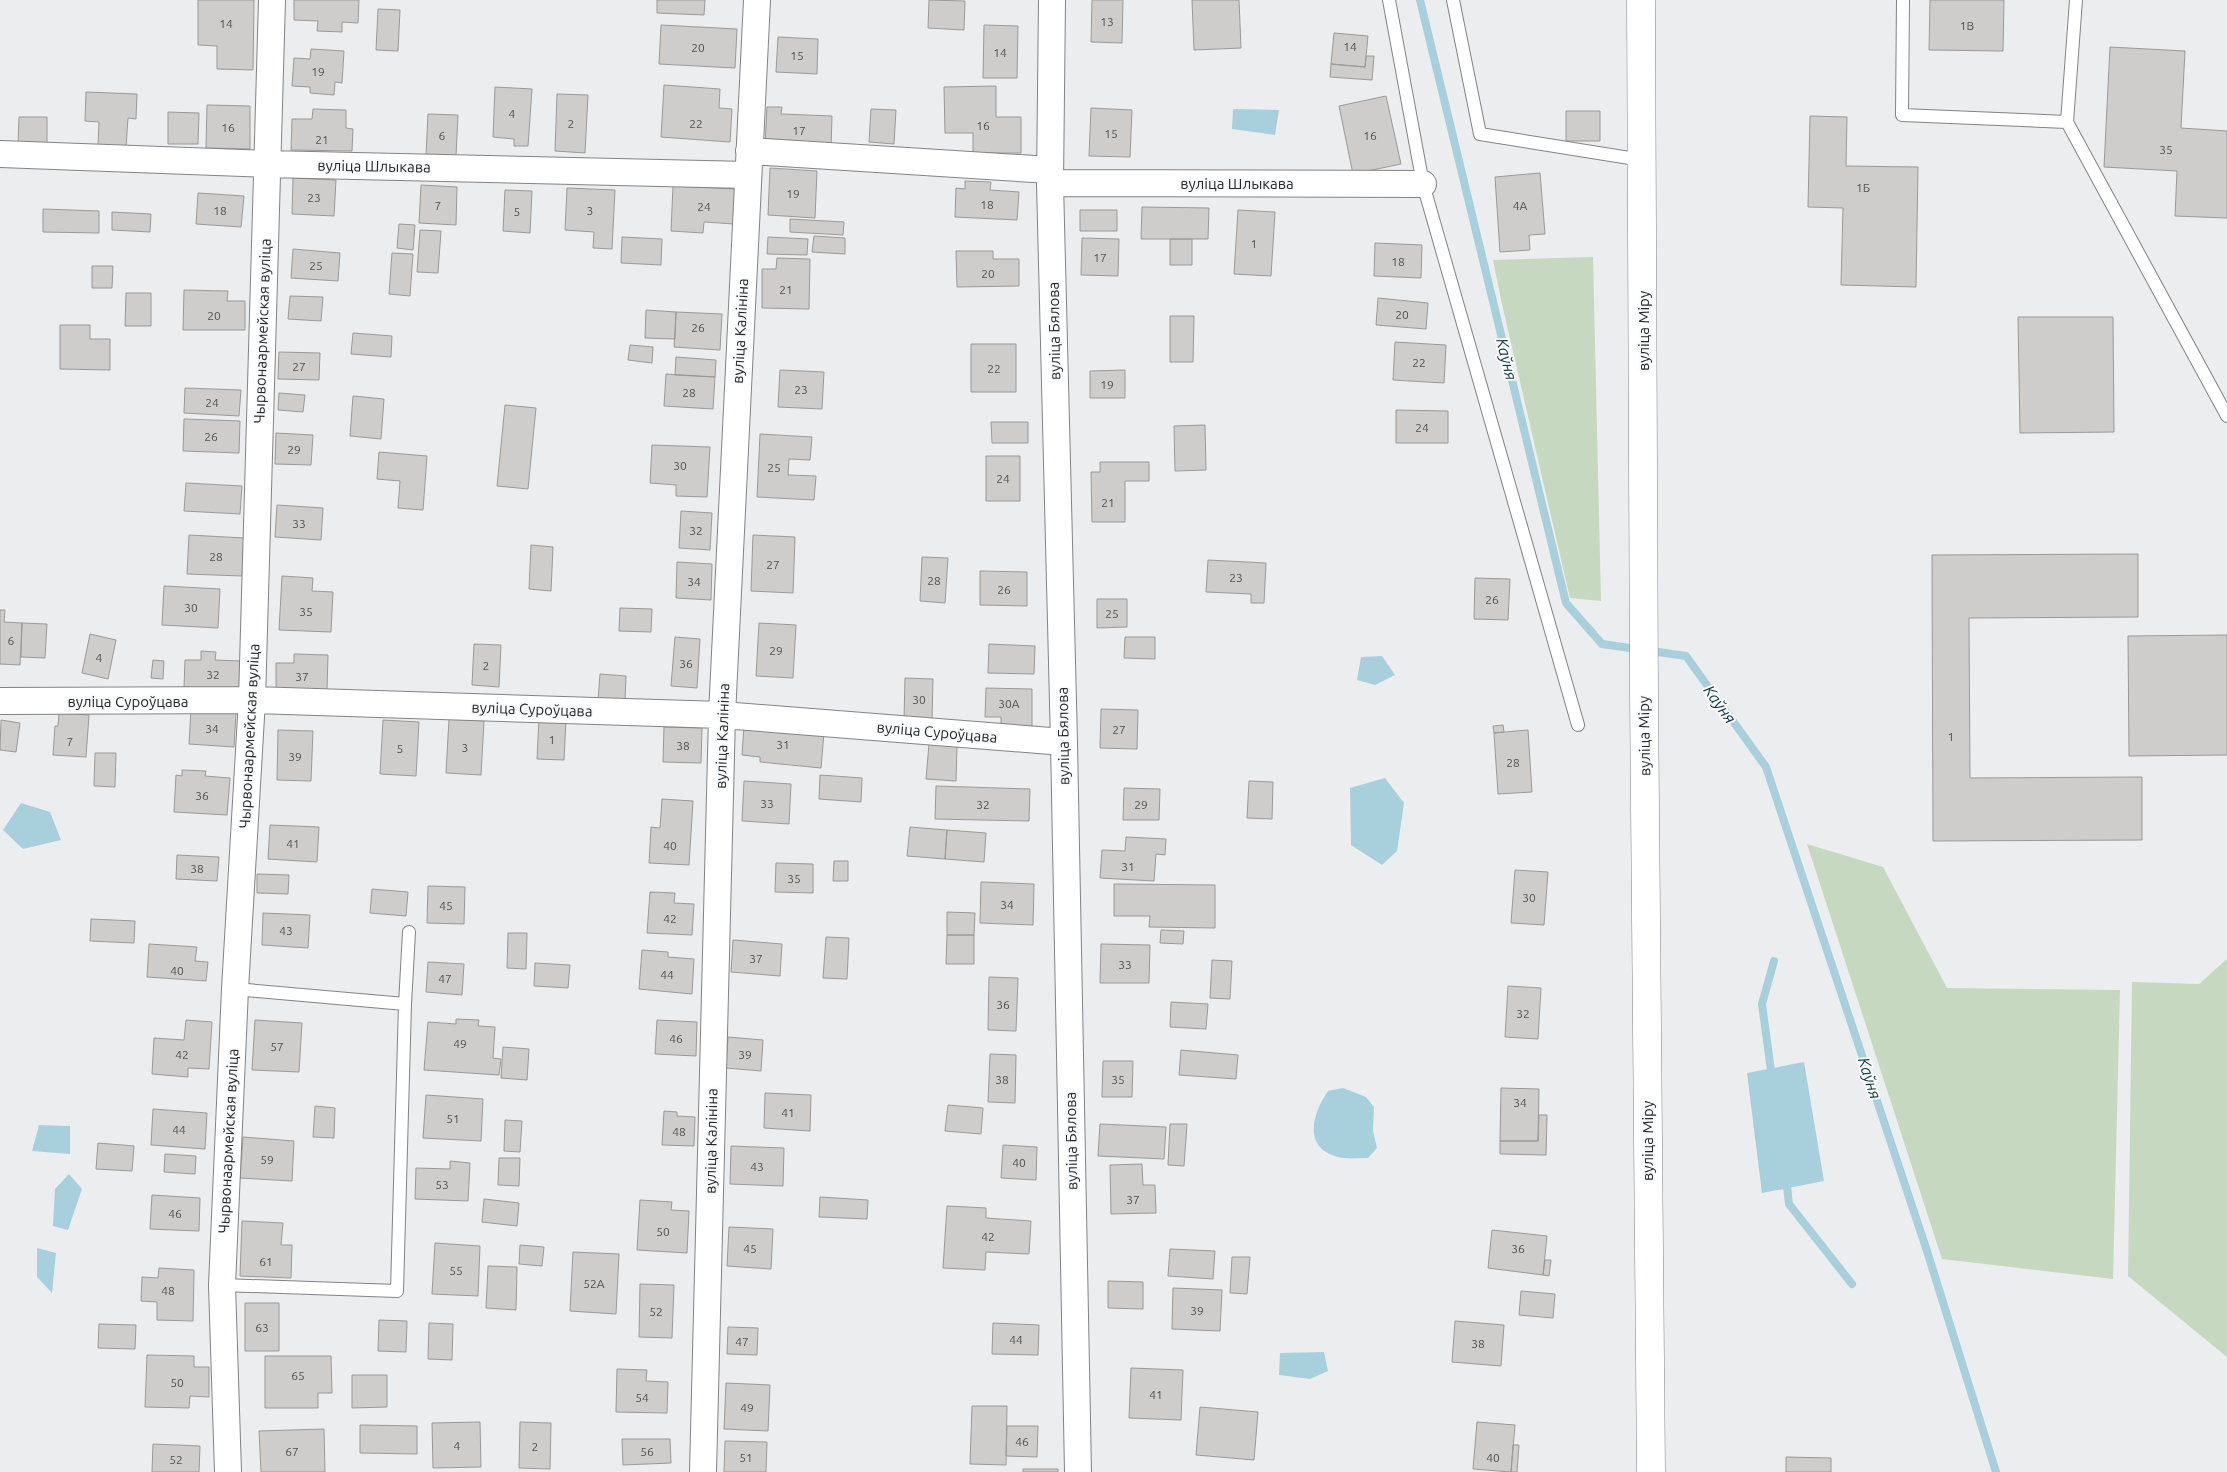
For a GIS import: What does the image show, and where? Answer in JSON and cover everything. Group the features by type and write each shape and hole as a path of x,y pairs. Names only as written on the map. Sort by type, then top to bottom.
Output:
{"main road":[{"name":"вуліца Міру","path":"1641,0 1644,694 1651,1472"}],"street":[{"name":"Чырвонаармейская вуліца","path":"228,1472 222,1285 235,989 252,700 272,0"},
{"name":"вуліца Калініна","path":"703,1472 722,715 757,0"},
{"name":"вуліца Бялова","path":"1052,0 1050,177 1064,742 1078,1472"},
{"name":"вуліца Шлыкава","path":"0,154 267,164 749,163 1050,177 1423,184"},
{"name":"вуліца Суроўцава","path":"0,701 252,700 722,715 1064,742"}],"lane":[{"path":"1389,0 1423,184 1578,725"},
{"path":"1454,0 1480,134 1642,160"},
{"path":"1903,0 1902,115 2067,122"},
{"path":"2076,0 2067,122 2227,416"},
{"path":"222,1285 397,1291 405,1004 409,932"},
{"path":"235,989 405,1004"}],"green space":[{"path":"1593,257 1601,601 1570,598 1493,260"},
{"path":"1807,844 1883,867 1947,988 2120,990 2113,1279 1942,1259"},
{"path":"2227,959 2227,1357 2128,1276 2132,982 2199,984"}],"water":[{"path":"1233,109 1279,110 1275,135 1232,129"},
{"path":"1382,656 1395,675 1375,685 1357,680 1361,657"},
{"path":"1385,778 1404,803 1397,851 1382,865 1351,845 1350,788"},
{"path":"21,803 50,812 61,840 23,849 3,830"},
{"path":"1804,1062 1824,1181 1762,1193 1747,1073"},
{"path":"1343,1088 1366,1097 1374,1107 1373,1131 1377,1148 1368,1158 1336,1157 1323,1150 1317,1143 1314,1135 1315,1117 1323,1099 1328,1091"},
{"path":"39,1125 70,1126 70,1154 32,1151"},
{"path":"69,1174 82,1189 68,1230 53,1226 55,1189"},
{"path":"37,1248 56,1253 52,1293 37,1277"},
{"path":"1324,1352 1328,1371 1310,1379 1279,1375 1280,1353"}],"building":[{"path":"198,0 254,0 253,70 217,69 217,46 198,45"},
{"path":"294,0 359,0 358,23 342,22 342,32 317,31 318,21 294,20"},
{"path":"657,0 705,0 704,15 657,13"},
{"path":"929,0 965,1 964,30 928,28"},
{"path":"1092,0 1123,0 1122,43 1091,42"},
{"path":"1192,0 1239,0 1241,48 1194,50"},
{"path":"1930,0 2004,0 2003,51 1929,50"},
{"path":"378,9 400,10 398,51 376,50"},
{"path":"661,25 737,29 735,68 659,64"},
{"path":"984,25 1018,26 1017,78 983,78"},
{"path":"1334,33 1368,36 1365,67 1331,64"},
{"path":"778,37 818,39 817,74 776,72"},
{"path":"2110,47 2185,51 2181,128 2227,131 2227,218 2175,216 2177,171 2104,167"},
{"path":"311,49 344,51 342,83 335,82 334,95 310,93 310,87 292,86 294,58 310,59"},
{"path":"1366,56 1374,56 1372,80 1330,77 1331,64 1365,67"},
{"path":"664,85 720,89 719,108 732,109 730,142 661,137"},
{"path":"996,86 996,117 1021,117 1021,153 973,153 973,133 945,133 944,87"},
{"path":"495,87 532,89 528,146 514,146 514,139 493,137"},
{"path":"86,92 137,94 136,119 128,118 126,148 98,146 99,122 85,121"},
{"path":"557,94 588,95 585,153 555,151"},
{"path":"1386,96 1401,164 1353,174 1339,106"},
{"path":"207,105 250,106 250,149 206,148"},
{"path":"767,107 782,107 781,114 832,116 831,148 765,144"},
{"path":"1091,108 1132,110 1130,157 1089,156"},
{"path":"313,109 346,110 346,128 353,129 352,151 291,150 292,119 312,119"},
{"path":"871,109 896,110 894,144 869,142"},
{"path":"1566,111 1600,111 1600,141 1566,141"},
{"path":"168,112 199,113 198,144 168,144"},
{"path":"428,114 458,115 456,156 426,155"},
{"path":"1810,116 1847,117 1846,166 1918,167 1916,287 1841,285 1843,208 1808,207"},
{"path":"19,117 47,117 47,147 18,146"},
{"path":"770,168 817,171 815,218 768,215"},
{"path":"1540,173 1545,234 1529,235 1530,250 1500,252 1495,177"},
{"path":"293,178 336,180 334,216 292,214"},
{"path":"965,181 991,182 990,190 1019,192 1017,220 955,217 956,188 965,189"},
{"path":"421,185 457,187 456,225 419,223"},
{"path":"673,186 736,189 734,224 704,222 703,233 671,231"},
{"path":"567,188 615,190 612,249 593,248 594,232 565,230"},
{"path":"505,190 532,191 530,233 503,231"},
{"path":"198,193 244,196 241,227 196,224"},
{"path":"1142,207 1209,208 1208,239 1141,239"},
{"path":"43,209 99,211 99,233 43,232"},
{"path":"1080,210 1117,210 1117,231 1080,231"},
{"path":"1238,210 1275,212 1271,276 1234,274"},
{"path":"112,212 151,214 150,232 112,230"},
{"path":"790,219 844,222 843,235 790,232"},
{"path":"399,224 415,225 413,250 397,248"},
{"path":"420,230 441,231 438,273 417,272"},
{"path":"814,236 845,238 845,254 812,252"},
{"path":"622,237 662,239 661,265 621,263"},
{"path":"768,237 808,239 807,255 767,254"},
{"path":"1082,238 1119,239 1118,276 1081,275"},
{"path":"1170,239 1192,239 1192,265 1170,265"},
{"path":"1375,243 1422,245 1421,278 1374,276"},
{"path":"293,249 340,253 338,281 291,278"},
{"path":"956,251 993,251 993,259 1019,259 1019,286 957,287"},
{"path":"392,253 413,254 410,296 389,294"},
{"path":"777,258 810,259 809,309 762,308 762,269 776,269"},
{"path":"92,266 113,266 112,288 92,288"},
{"path":"184,290 228,291 227,301 245,301 245,330 183,330"},
{"path":"126,293 151,293 151,326 125,326"},
{"path":"290,296 323,297 321,321 288,319"},
{"path":"1378,298 1428,303 1426,329 1376,325"},
{"path":"646,310 676,312 675,339 645,338"},
{"path":"676,312 722,314 720,350 674,347"},
{"path":"1170,316 1194,316 1193,362 1170,362"},
{"path":"2018,317 2113,317 2114,432 2020,433"},
{"path":"60,325 90,325 90,339 110,339 110,370 60,369"},
{"path":"353,333 392,336 391,357 351,354"},
{"path":"1395,342 1446,345 1444,383 1393,380"},
{"path":"971,344 1016,344 1016,392 971,392"},
{"path":"630,345 653,347 652,363 628,360"},
{"path":"279,352 320,353 319,380 278,379"},
{"path":"676,357 716,360 715,377 675,375"},
{"path":"780,370 824,372 822,409 778,407"},
{"path":"1125,370 1125,398 1090,398 1090,371"},
{"path":"666,374 715,377 713,409 664,406"},
{"path":"185,388 241,390 239,416 184,413"},
{"path":"279,393 305,395 303,412 278,410"},
{"path":"353,396 384,399 381,439 350,436"},
{"path":"505,405 536,408 528,489 497,486"},
{"path":"1396,410 1448,411 1448,443 1396,443"},
{"path":"184,419 240,421 239,453 183,451"},
{"path":"991,422 1028,422 1028,443 992,443"},
{"path":"1205,425 1206,470 1175,471 1174,426"},
{"path":"276,433 313,435 311,465 275,464"},
{"path":"760,434 812,437 810,460 789,459 788,475 816,476 814,500 757,497"},
{"path":"652,445 710,447 707,497 676,496 676,485 650,483"},
{"path":"379,452 427,456 423,510 398,508 400,481 377,479"},
{"path":"986,456 1020,456 1020,501 986,501"},
{"path":"1100,462 1149,462 1149,481 1125,481 1125,522 1092,522 1091,472 1100,472"},
{"path":"186,483 242,486 240,514 184,511"},
{"path":"277,505 323,508 321,540 275,537"},
{"path":"681,511 712,513 710,550 679,548"},
{"path":"189,535 244,538 242,576 187,574"},
{"path":"753,535 795,537 793,593 751,591"},
{"path":"531,545 553,547 551,591 529,589"},
{"path":"2138,554 2138,617 1969,618 1970,778 2142,777 2142,840 1933,841 1932,555"},
{"path":"922,557 948,558 945,603 920,601"},
{"path":"1208,560 1266,563 1264,603 1251,603 1251,594 1206,592"},
{"path":"677,562 712,564 711,600 676,598"},
{"path":"980,571 1027,572 1027,606 980,605"},
{"path":"282,576 313,578 312,591 333,592 331,632 279,630"},
{"path":"1475,578 1510,579 1508,620 1474,619"},
{"path":"164,586 220,589 218,628 162,625"},
{"path":"1097,599 1127,599 1127,627 1097,628"},
{"path":"620,608 652,609 651,632 619,631"},
{"path":"0,610 5,610 4,622 22,623 20,665 0,664"},
{"path":"22,623 47,624 45,658 21,657"},
{"path":"759,623 796,625 793,678 756,676"},
{"path":"90,634 116,640 108,679 82,673"},
{"path":"2227,635 2227,755 2129,756 2128,636"},
{"path":"675,637 700,639 697,688 671,686"},
{"path":"1125,637 1155,637 1155,659 1124,658"},
{"path":"474,644 501,645 499,687 472,685"},
{"path":"989,644 1035,646 1034,674 988,673"},
{"path":"201,651 216,652 215,660 241,661 240,690 184,687 185,660 201,660"},
{"path":"294,654 328,655 327,690 276,689 276,663 294,663"},
{"path":"153,660 164,661 163,679 151,678"},
{"path":"600,674 626,676 625,701 598,700"},
{"path":"905,678 933,679 932,720 904,720"},
{"path":"986,688 1032,689 1032,727 1001,726 1001,717 985,717"},
{"path":"1101,709 1138,710 1137,749 1100,748"},
{"path":"191,710 236,713 234,747 189,744"},
{"path":"59,713 89,715 86,757 53,755 55,726 58,726"},
{"path":"539,718 566,719 564,760 537,759"},
{"path":"449,719 484,721 481,775 446,773"},
{"path":"1,720 20,723 16,752 0,750"},
{"path":"383,720 419,722 416,776 380,774"},
{"path":"1503,725 1504,732 1494,733 1493,726"},
{"path":"744,726 824,733 821,768 760,762 760,757 742,755"},
{"path":"664,727 702,728 701,763 663,762"},
{"path":"278,730 313,731 311,781 277,780"},
{"path":"1528,730 1532,792 1498,794 1494,733"},
{"path":"929,744 957,746 956,781 926,779"},
{"path":"95,753 116,753 115,787 94,786"},
{"path":"182,770 206,771 205,776 230,778 227,815 174,812 176,775 182,776"},
{"path":"820,775 862,778 861,802 819,799"},
{"path":"744,781 791,784 789,824 742,821"},
{"path":"1249,781 1273,782 1272,819 1247,818"},
{"path":"936,786 1030,789 1029,821 935,819"},
{"path":"1124,788 1160,789 1159,820 1123,820"},
{"path":"662,799 693,801 689,865 649,863 651,827 660,828"},
{"path":"270,825 319,827 317,862 268,859"},
{"path":"910,827 947,830 945,859 907,856"},
{"path":"947,830 986,833 984,862 945,859"},
{"path":"1126,837 1166,839 1165,855 1156,854 1154,881 1100,878 1102,850 1125,851"},
{"path":"177,855 219,857 217,881 176,879"},
{"path":"834,861 848,861 848,881 833,881"},
{"path":"776,863 813,864 813,893 775,892"},
{"path":"1515,870 1548,872 1544,925 1511,923"},
{"path":"257,874 289,875 288,894 257,893"},
{"path":"981,882 1034,884 1033,925 980,923"},
{"path":"1114,884 1215,885 1215,928 1149,927 1150,916 1114,916"},
{"path":"428,886 465,887 464,924 427,923"},
{"path":"372,889 408,892 406,916 370,913"},
{"path":"650,892 675,893 674,903 694,904 692,935 647,933"},
{"path":"947,912 975,913 974,935 947,935"},
{"path":"263,913 310,915 308,948 262,945"},
{"path":"91,919 135,921 134,943 90,941"},
{"path":"1161,930 1184,931 1183,944 1160,943"},
{"path":"508,933 527,933 526,969 507,968"},
{"path":"947,935 974,935 974,964 946,964"},
{"path":"826,937 849,938 847,979 823,978"},
{"path":"733,940 782,944 780,976 731,972"},
{"path":"149,944 197,947 195,961 208,962 206,981 147,977"},
{"path":"1101,944 1150,945 1149,983 1100,983"},
{"path":"642,950 668,952 668,957 694,959 692,994 639,989"},
{"path":"1212,960 1232,961 1230,999 1210,998"},
{"path":"428,962 464,964 462,995 426,992"},
{"path":"535,963 570,965 568,988 534,986"},
{"path":"989,977 1018,978 1016,1031 988,1030"},
{"path":"1508,986 1541,988 1538,1039 1505,1037"},
{"path":"1171,1002 1208,1004 1206,1029 1170,1027"},
{"path":"456,1019 479,1020 478,1026 495,1027 493,1058 501,1059 499,1075 424,1070 428,1022 456,1024"},
{"path":"186,1020 212,1022 209,1069 188,1068 188,1077 152,1074 154,1038 184,1040"},
{"path":"255,1020 302,1023 299,1072 252,1070"},
{"path":"657,1020 697,1022 696,1056 655,1054"},
{"path":"728,1037 763,1040 761,1071 726,1068"},
{"path":"503,1047 529,1049 527,1080 501,1078"},
{"path":"1181,1050 1238,1055 1236,1079 1179,1075"},
{"path":"990,1054 1016,1055 1015,1103 988,1102"},
{"path":"1103,1061 1133,1061 1132,1097 1102,1097"},
{"path":"1501,1088 1539,1089 1538,1141 1500,1141"},
{"path":"765,1093 811,1095 810,1131 764,1128"},
{"path":"426,1095 483,1099 481,1141 423,1138"},
{"path":"948,1105 983,1108 981,1134 945,1131"},
{"path":"315,1106 335,1108 334,1138 313,1137"},
{"path":"153,1109 207,1113 205,1149 151,1145"},
{"path":"664,1111 677,1112 677,1116 695,1117 694,1146 662,1145"},
{"path":"1539,1115 1547,1115 1546,1155 1500,1154 1500,1141 1538,1141"},
{"path":"505,1120 522,1121 520,1152 504,1151"},
{"path":"1100,1124 1166,1127 1164,1159 1098,1156"},
{"path":"1170,1124 1187,1124 1184,1166 1168,1165"},
{"path":"243,1137 294,1141 292,1181 240,1178"},
{"path":"98,1143 134,1146 132,1171 96,1169"},
{"path":"1003,1145 1037,1147 1036,1180 1001,1178"},
{"path":"731,1146 784,1148 783,1186 730,1184"},
{"path":"165,1154 196,1156 195,1174 164,1172"},
{"path":"499,1158 520,1158 519,1186 498,1185"},
{"path":"450,1161 470,1163 468,1201 415,1199 416,1168 450,1169"},
{"path":"1142,1164 1143,1185 1155,1185 1156,1213 1111,1214 1110,1165"},
{"path":"152,1195 200,1198 199,1231 150,1229"},
{"path":"820,1197 868,1200 867,1219 819,1217"},
{"path":"484,1199 519,1203 517,1226 482,1222"},
{"path":"640,1200 672,1202 671,1210 689,1211 687,1253 637,1250"},
{"path":"947,1206 986,1208 986,1218 1031,1221 1029,1254 986,1252 985,1270 943,1268"},
{"path":"242,1221 283,1223 281,1245 292,1245 291,1278 240,1276"},
{"path":"729,1227 773,1229 771,1269 727,1266"},
{"path":"1492,1230 1547,1236 1543,1275 1488,1268"},
{"path":"435,1243 480,1246 478,1296 432,1294"},
{"path":"520,1245 544,1247 542,1266 519,1264"},
{"path":"1170,1249 1215,1251 1213,1279 1168,1276"},
{"path":"573,1252 619,1254 616,1314 570,1311"},
{"path":"1232,1257 1250,1257 1247,1294 1230,1293"},
{"path":"1545,1260 1551,1260 1549,1276 1543,1275"},
{"path":"488,1266 517,1267 516,1310 486,1308"},
{"path":"159,1268 194,1270 193,1321 157,1320 157,1302 141,1301 142,1277 158,1278"},
{"path":"1108,1281 1143,1282 1143,1309 1108,1308"},
{"path":"640,1284 674,1285 672,1338 639,1337"},
{"path":"1173,1288 1222,1290 1220,1331 1172,1329"},
{"path":"1521,1291 1555,1294 1553,1318 1519,1315"},
{"path":"245,1303 279,1303 279,1351 245,1351"},
{"path":"379,1320 407,1321 406,1352 378,1351"},
{"path":"1455,1321 1504,1325 1501,1366 1452,1362"},
{"path":"429,1323 453,1324 452,1360 428,1359"},
{"path":"993,1323 1039,1325 1038,1355 992,1354"},
{"path":"99,1324 136,1325 135,1349 98,1348"},
{"path":"728,1327 758,1328 757,1355 727,1354"},
{"path":"147,1355 194,1356 194,1367 209,1367 209,1397 190,1396 189,1408 145,1407"},
{"path":"265,1356 331,1356 332,1393 318,1393 318,1408 265,1408"},
{"path":"1131,1368 1183,1370 1181,1420 1129,1418"},
{"path":"617,1369 647,1370 646,1381 668,1382 667,1413 616,1412"},
{"path":"352,1375 387,1375 387,1407 352,1408"},
{"path":"726,1383 770,1385 768,1431 724,1429"},
{"path":"972,1406 1007,1406 1006,1465 970,1464"},
{"path":"1200,1407 1258,1412 1254,1460 1196,1455"},
{"path":"480,1422 481,1467 433,1468 432,1423"},
{"path":"520,1422 551,1423 550,1469 519,1468"},
{"path":"1477,1422 1515,1425 1511,1472 1473,1469"},
{"path":"360,1425 417,1426 417,1454 360,1453"},
{"path":"1007,1426 1038,1426 1037,1457 1006,1456"},
{"path":"324,1429 325,1472 261,1472 259,1431"},
{"path":"622,1439 670,1439 671,1463 623,1465"},
{"path":"725,1441 767,1442 766,1472 724,1472"},
{"path":"153,1444 200,1446 199,1472 152,1472"},
{"path":"1513,1445 1519,1445 1517,1472 1511,1472"},
{"path":"1786,1457 1831,1458 1831,1472 1786,1472"},
{"path":"1023,1469 1058,1469 1058,1472 1023,1472"}],"waterway":[{"name":"Каўня","path":"1420,0 1566,603 1602,644 1686,656 1766,767 1927,1251 1996,1472"},
{"path":"1772,1078 1762,1004 1774,961"},
{"path":"1786,1178 1789,1204 1852,1284"}]}
